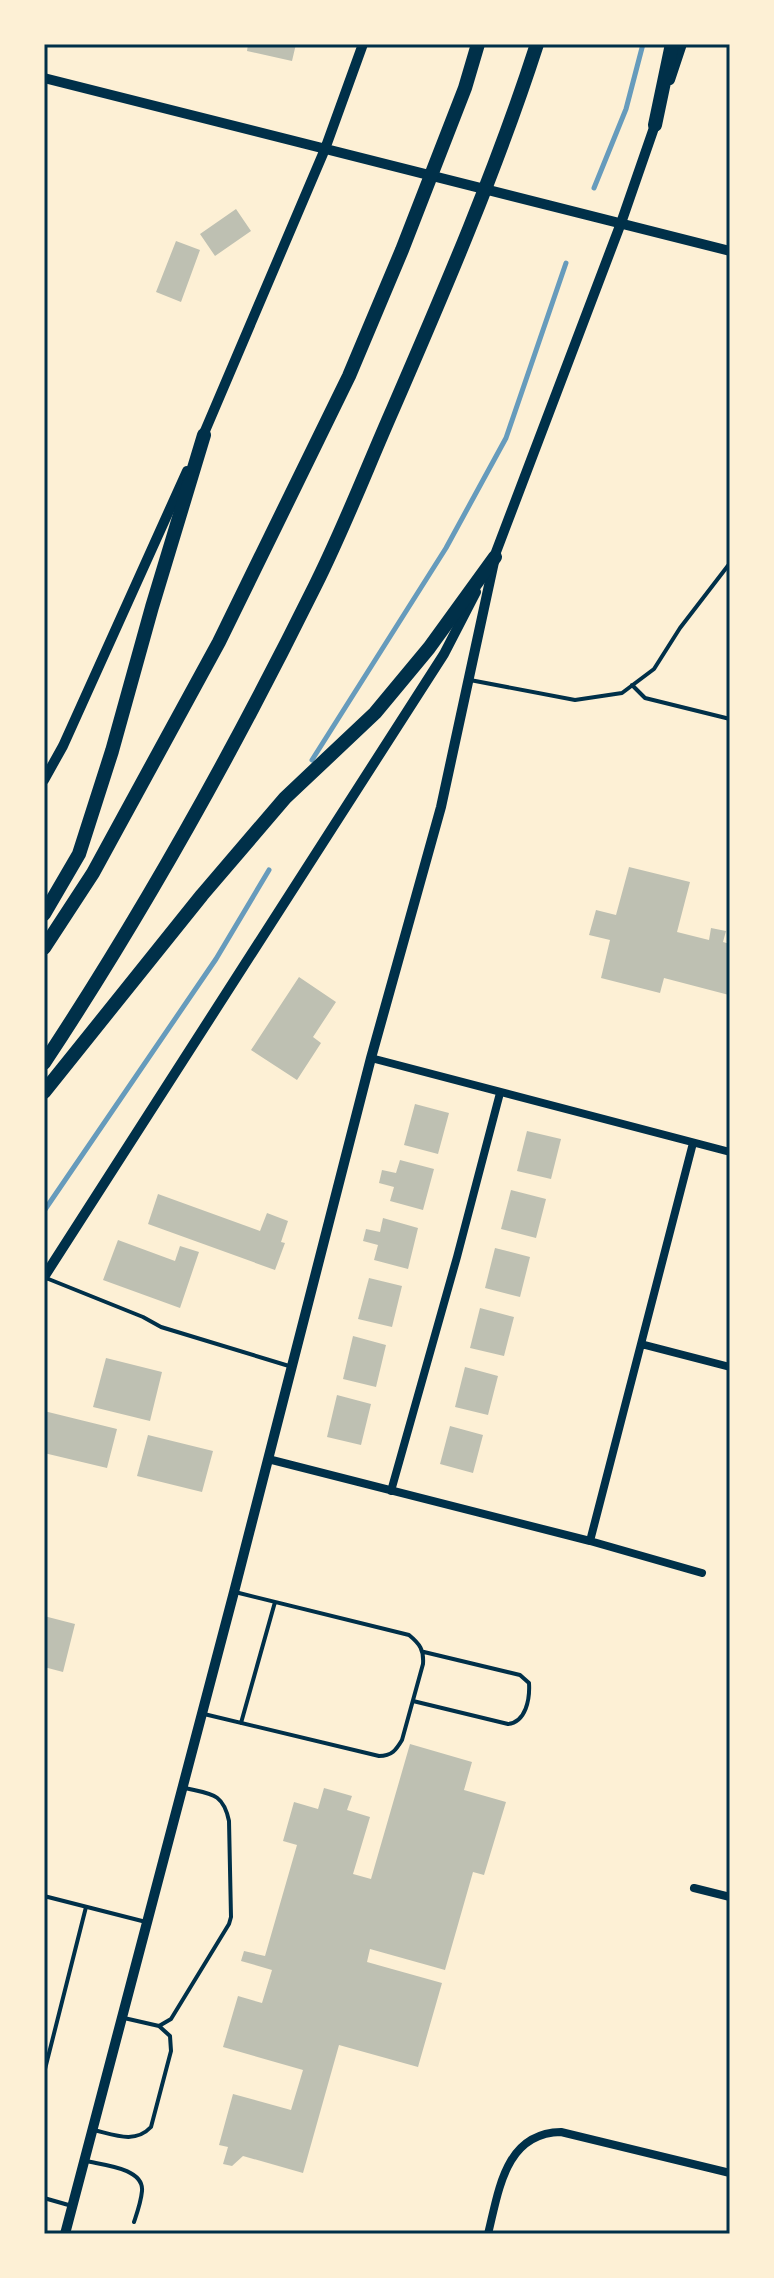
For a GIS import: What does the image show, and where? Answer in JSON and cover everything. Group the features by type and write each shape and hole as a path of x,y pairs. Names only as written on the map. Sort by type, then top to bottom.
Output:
{"highway":[{"path":"44,948 93,873 219,642 349,376 465,88 478,44"},
{"path":"44,1063 101,977 226,762 317,583 453,268 537,44"},
{"path":"655,125 672,44"},
{"path":"44,914 79,854 204,435"},
{"path":"44,1092 202,895 285,798 375,713 429,648 495,557"}],"street":[{"path":"44,780 63,746 204,435 325,149 363,44"},
{"path":"44,1277 444,654 495,557 621,223 682,44"},
{"path":"44,78 730,251"},
{"path":"65,2234 371,1058 441,807 495,557"},
{"path":"371,1058 730,1152"},
{"path":"391,1491 500,1093"},
{"path":"590,1541 693,1143"},
{"path":"641,1344 730,1367"},
{"path":"268,1459 590,1541 702,1573"},
{"path":"694,1888 730,1897"},
{"path":"488,2234 501,2183 516,2151 546,2132 561,2132 730,2173"}],"lane":[{"path":"467,679 575,700 622,693 654,669 680,628 730,563"},
{"path":"632,685 645,698 730,719"},
{"path":"44,1277 161,1327 292,1366"},
{"path":"202,1713 387,1756 396,1751 402,1740 423,1664 424,1652 409,1635 234,1592"},
{"path":"241,1723 275,1602"},
{"path":"413,1701 514,1724 523,1716 530,1689 529,1683 520,1675 424,1652"},
{"path":"159,2026 171,2019 181,2005 231,1917 226,1805 211,1794 183,1787"},
{"path":"44,1896 147,1922"},
{"path":"44,2073 86,1907"},
{"path":"91,2129 129,2138 144,2135 151,2127 171,2051 170,2036 159,2026 122,2017"},
{"path":"83,2160 134,2175 141,2182 142,2191 134,2222"},
{"path":"44,2198 72,2206"}],"building":[{"path":"248,44 296,44 292,61 247,51"},
{"path":"236,209 251,231 215,256 200,234"},
{"path":"176,241 200,250 181,302 156,292"},
{"path":"629,867 690,882 677,932 709,940 711,928 726,931 723,942 730,944 729,995 664,978 660,993 601,978 610,940 589,935 596,910 616,915"},
{"path":"299,977 336,1002 313,1037 321,1043 297,1080 251,1050"},
{"path":"415,1104 449,1113 438,1154 404,1145"},
{"path":"527,1131 561,1139 551,1179 517,1171"},
{"path":"400,1160 434,1169 423,1210 390,1201 394,1187 379,1183 382,1170 396,1173"},
{"path":"511,1190 546,1199 536,1238 501,1229"},
{"path":"158,1194 260,1231 267,1213 288,1221 281,1242 285,1243 275,1270 148,1224"},
{"path":"383,1218 418,1228 408,1269 374,1260 378,1245 363,1241 366,1229 380,1232"},
{"path":"118,1240 175,1261 180,1246 199,1252 180,1308 103,1280"},
{"path":"495,1248 530,1257 520,1297 485,1288"},
{"path":"369,1278 402,1286 392,1327 358,1319"},
{"path":"480,1308 514,1317 504,1356 470,1348"},
{"path":"353,1336 386,1345 376,1387 343,1379"},
{"path":"106,1358 162,1372 150,1421 93,1407"},
{"path":"465,1367 498,1376 488,1415 455,1407"},
{"path":"337,1395 371,1404 361,1445 327,1437"},
{"path":"44,1411 117,1429 107,1468 44,1453"},
{"path":"450,1426 483,1435 473,1473 440,1464"},
{"path":"148,1435 213,1451 202,1492 137,1476"},
{"path":"44,1616 75,1624 63,1672 44,1667"},
{"path":"410,1744 472,1762 464,1790 506,1802 484,1875 473,1872 445,1970 370,1949 367,1962 442,1983 418,2067 339,2045 303,2173 243,2156 232,2166 223,2164 228,2147 219,2145 233,2094 291,2110 303,2070 223,2047 238,1996 262,2003 272,1970 241,1961 244,1951 265,1956 297,1845 283,1841 294,1802 318,1809 324,1788 352,1796 347,1810 370,1817 353,1874 371,1879"}],"waterway":[{"path":"594,188 626,109 643,44"},
{"path":"312,760 446,548 506,438 566,263"},
{"path":"44,1211 216,959 269,870"}]}
